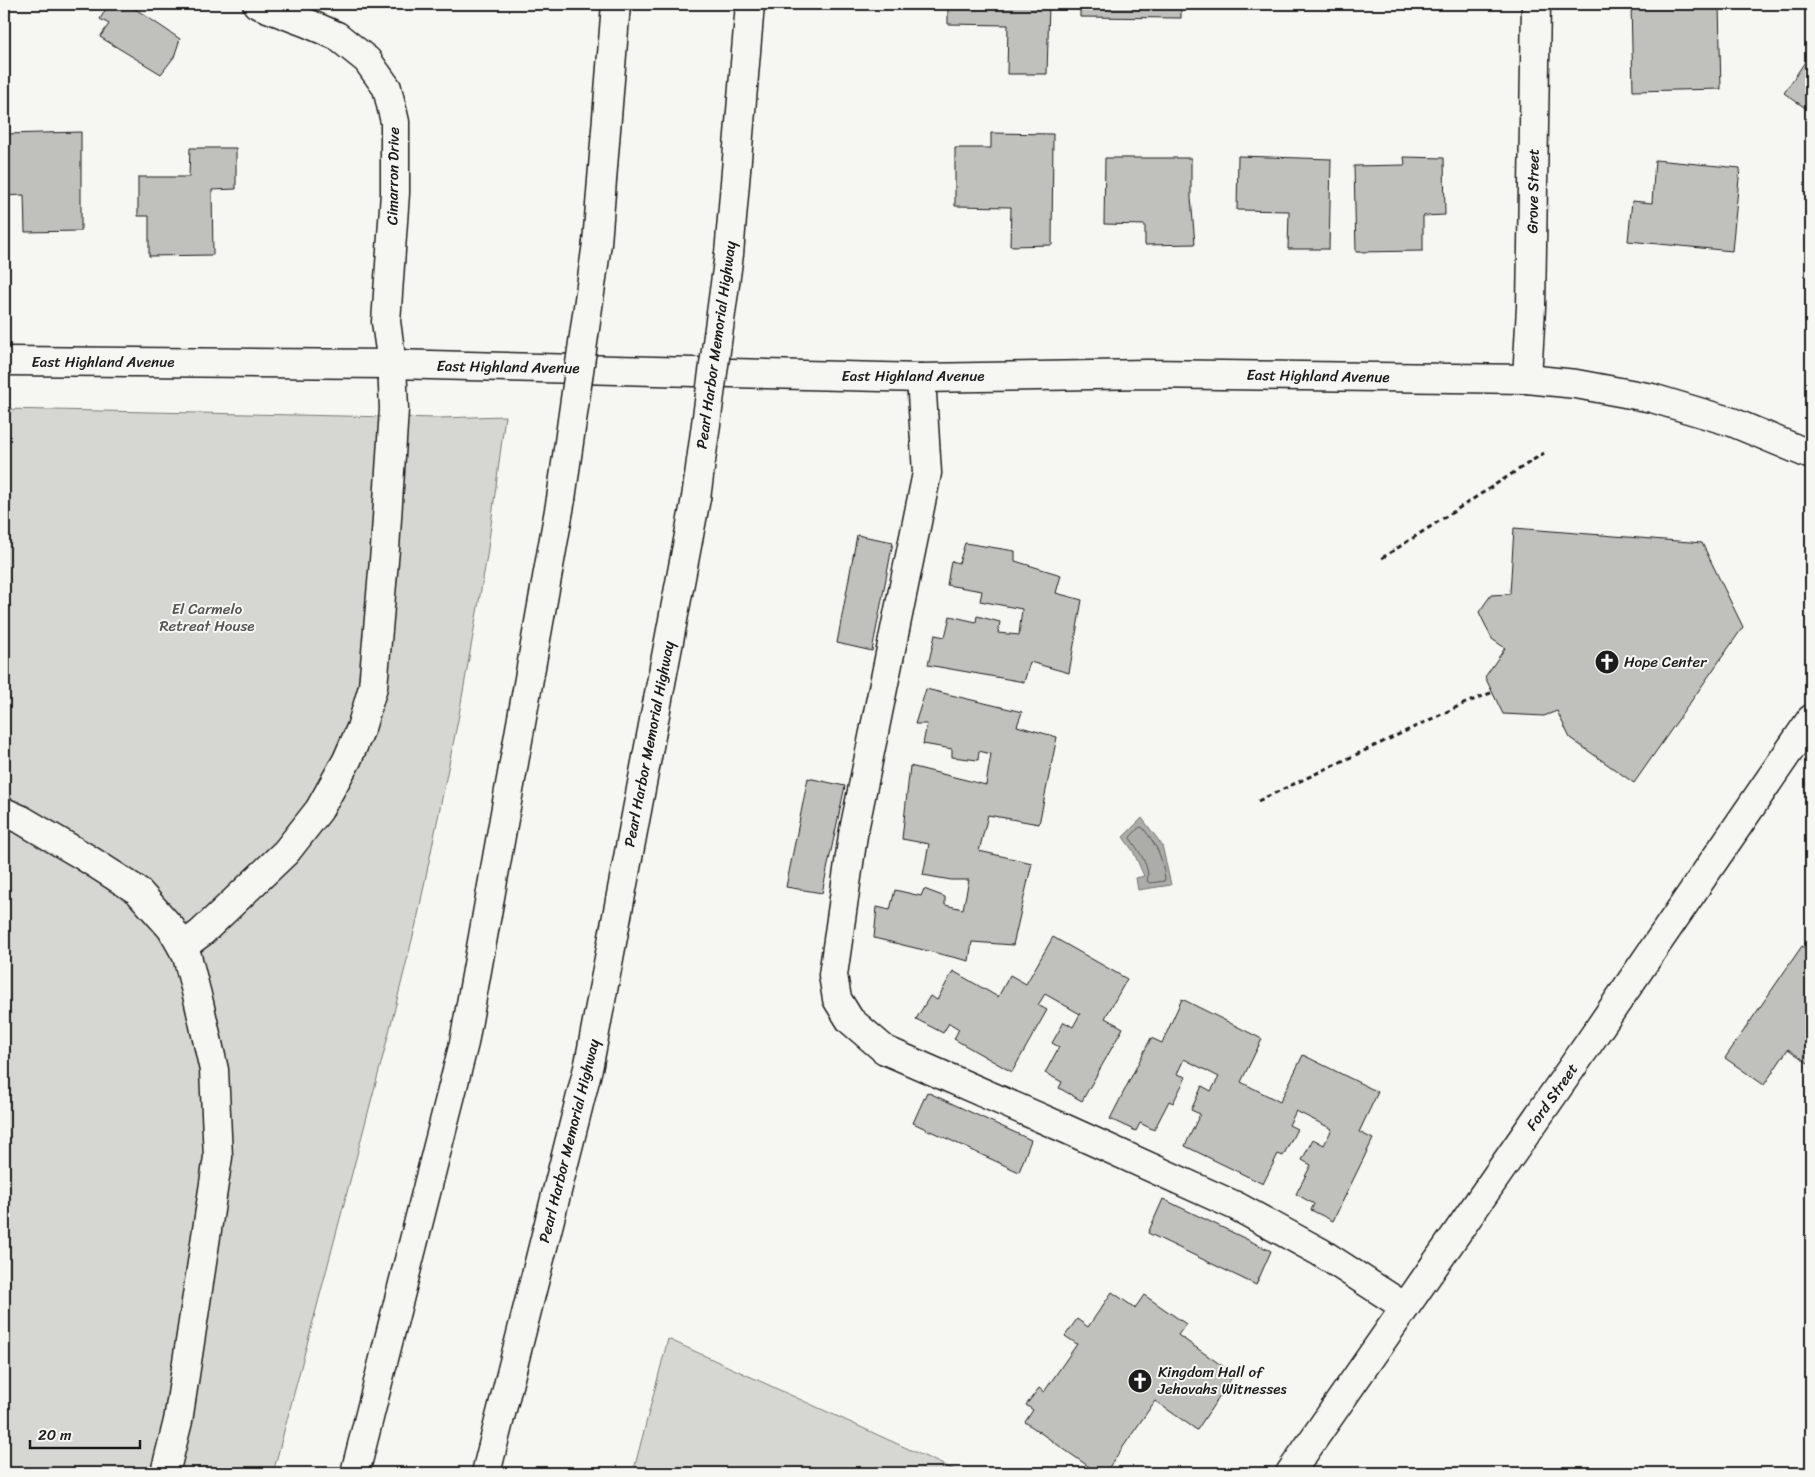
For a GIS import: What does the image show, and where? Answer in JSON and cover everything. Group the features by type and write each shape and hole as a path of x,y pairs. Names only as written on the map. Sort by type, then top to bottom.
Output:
{"main road":[{"name":"Cimarron Drive","path":"182,947 201,933 286,852 319,810 362,728 373,687 379,627 394,408 392,364 386,322 395,193 395,122 387,88 367,60 337,36 307,22 257,4"},
{"path":"355,1473 464,1043 561,499 597,243 616,4"},
{"name":"Pearl Harbor Memorial Highway","path":"486,1473 589,1064 696,498 729,254 750,4"},
{"name":"Grove Street","path":"1528,379 1536,4"},
{"name":"East Highland Avenue","path":"4,361 392,364 921,378 1147,374 1528,379 1576,384 1652,398 1732,422 1811,455"},
{"path":"921,378 927,473 853,835 832,975 837,998 850,1020 885,1050 1236,1206 1320,1252 1404,1307"},
{"name":"Ford Street","path":"1290,1473 1589,1043 1811,719"},
{"path":"4,812 22,820 86,857 138,891 171,928 187,956 214,1070 218,1157 178,1421 165,1473"}],"path":[{"path":"1382,558 1544,453"},
{"path":"1258,801 1461,705 1493,692"}],"green space":[{"name":"El Carmelo Retreat House","path":"4,409 439,418 505,416 487,556 458,720 417,920 273,1473 4,1473"},
{"path":"668,1339 961,1473 633,1473"}],"water":[{"path":"1142,818 1162,845 1171,885 1138,890 1136,878 1144,876 1133,851 1123,837"}],"building":[{"path":"109,4 128,4 180,39 174,57 161,74 100,37 109,24 100,19"},
{"path":"948,4 1049,4 1047,74 1007,74 1008,25 948,24"},
{"path":"1080,4 1181,4 1181,18 1080,17"},
{"path":"1350,4 1453,4 1453,7"},
{"path":"1631,4 1719,4 1721,89 1633,91"},
{"path":"1811,53 1811,112 1784,93"},
{"path":"81,132 81,231 25,232 24,195 4,196 4,134"},
{"path":"991,133 1053,134 1052,245 1010,246 1011,207 955,206 955,148 991,148"},
{"path":"190,148 236,148 236,189 212,190 213,255 149,256 149,216 138,216 138,177 189,177"},
{"path":"1238,156 1331,159 1329,249 1288,249 1289,211 1237,210"},
{"path":"1404,157 1444,158 1445,215 1423,216 1423,251 1356,252 1354,166 1405,165"},
{"path":"1105,158 1191,158 1191,198 1195,244 1145,245 1145,225 1104,224"},
{"path":"1655,160 1740,168 1732,251 1628,241 1632,201 1652,203"},
{"name":"Hope Center","path":"1514,528 1702,543 1743,627 1634,783 1570,738 1557,711 1544,716 1503,714 1485,677 1505,648 1492,639 1479,612 1491,595 1510,594"},
{"path":"857,535 893,542 872,651 837,643"},
{"path":"965,543 1015,551 1015,561 1061,575 1056,593 1082,600 1069,673 1030,662 1024,682 928,665 935,635 945,637 950,616 976,622 977,616 1000,622 998,633 1019,635 1022,609 980,601 982,591 947,585 951,561 959,563"},
{"path":"926,689 1022,712 1017,726 1057,737 1039,824 988,815 979,851 1032,863 1013,945 972,942 969,961 874,938 877,907 890,910 895,890 921,896 924,889 945,897 945,905 963,909 969,880 951,880 923,875 929,844 902,839 910,766 986,785 991,754 979,751 978,760 952,757 952,749 923,744 927,724 915,724"},
{"path":"808,778 845,786 822,893 786,887"},
{"path":"1053,937 1127,979 1105,1018 1123,1028 1082,1101 1059,1088 1062,1082 1045,1073 1059,1047 1052,1043 1064,1022 1073,1027 1080,1014 1045,994 1038,1005 1047,1010 1012,1072 954,1039 959,1029 949,1023 943,1033 916,1019 930,996 937,1000 953,971 998,997 1010,975 1026,984"},
{"path":"1802,946 1811,952 1811,1065 1788,1049 1764,1085 1725,1058"},
{"path":"1182,999 1262,1039 1241,1082 1280,1102 1303,1055 1378,1092 1359,1132 1373,1139 1333,1221 1311,1210 1314,1204 1296,1194 1311,1165 1302,1160 1313,1139 1324,1145 1332,1129 1296,1111 1289,1125 1297,1129 1283,1156 1278,1154 1263,1184 1185,1146 1200,1114 1191,1110 1202,1086 1211,1091 1219,1077 1184,1059 1177,1074 1186,1077 1173,1103 1169,1101 1154,1130 1140,1123 1136,1131 1110,1119 1151,1038 1162,1043"},
{"path":"927,1092 1031,1140 1019,1172 913,1123"},
{"path":"1163,1199 1271,1251 1256,1285 1148,1233"},
{"name":"Kingdom Hall of Jehovahs Witnesses","path":"1112,1292 1135,1308 1144,1295 1186,1324 1178,1335 1234,1374 1197,1430 1155,1401 1105,1473 1098,1473 1025,1422 1033,1410 1026,1405 1039,1388 1044,1392 1077,1344 1065,1336 1077,1319 1088,1327"}],"place":[{"name":"Hope Center","path":"1607,662"},
{"name":"Kingdom Hall of Jehovahs Witnesses","path":"1140,1381"}]}
